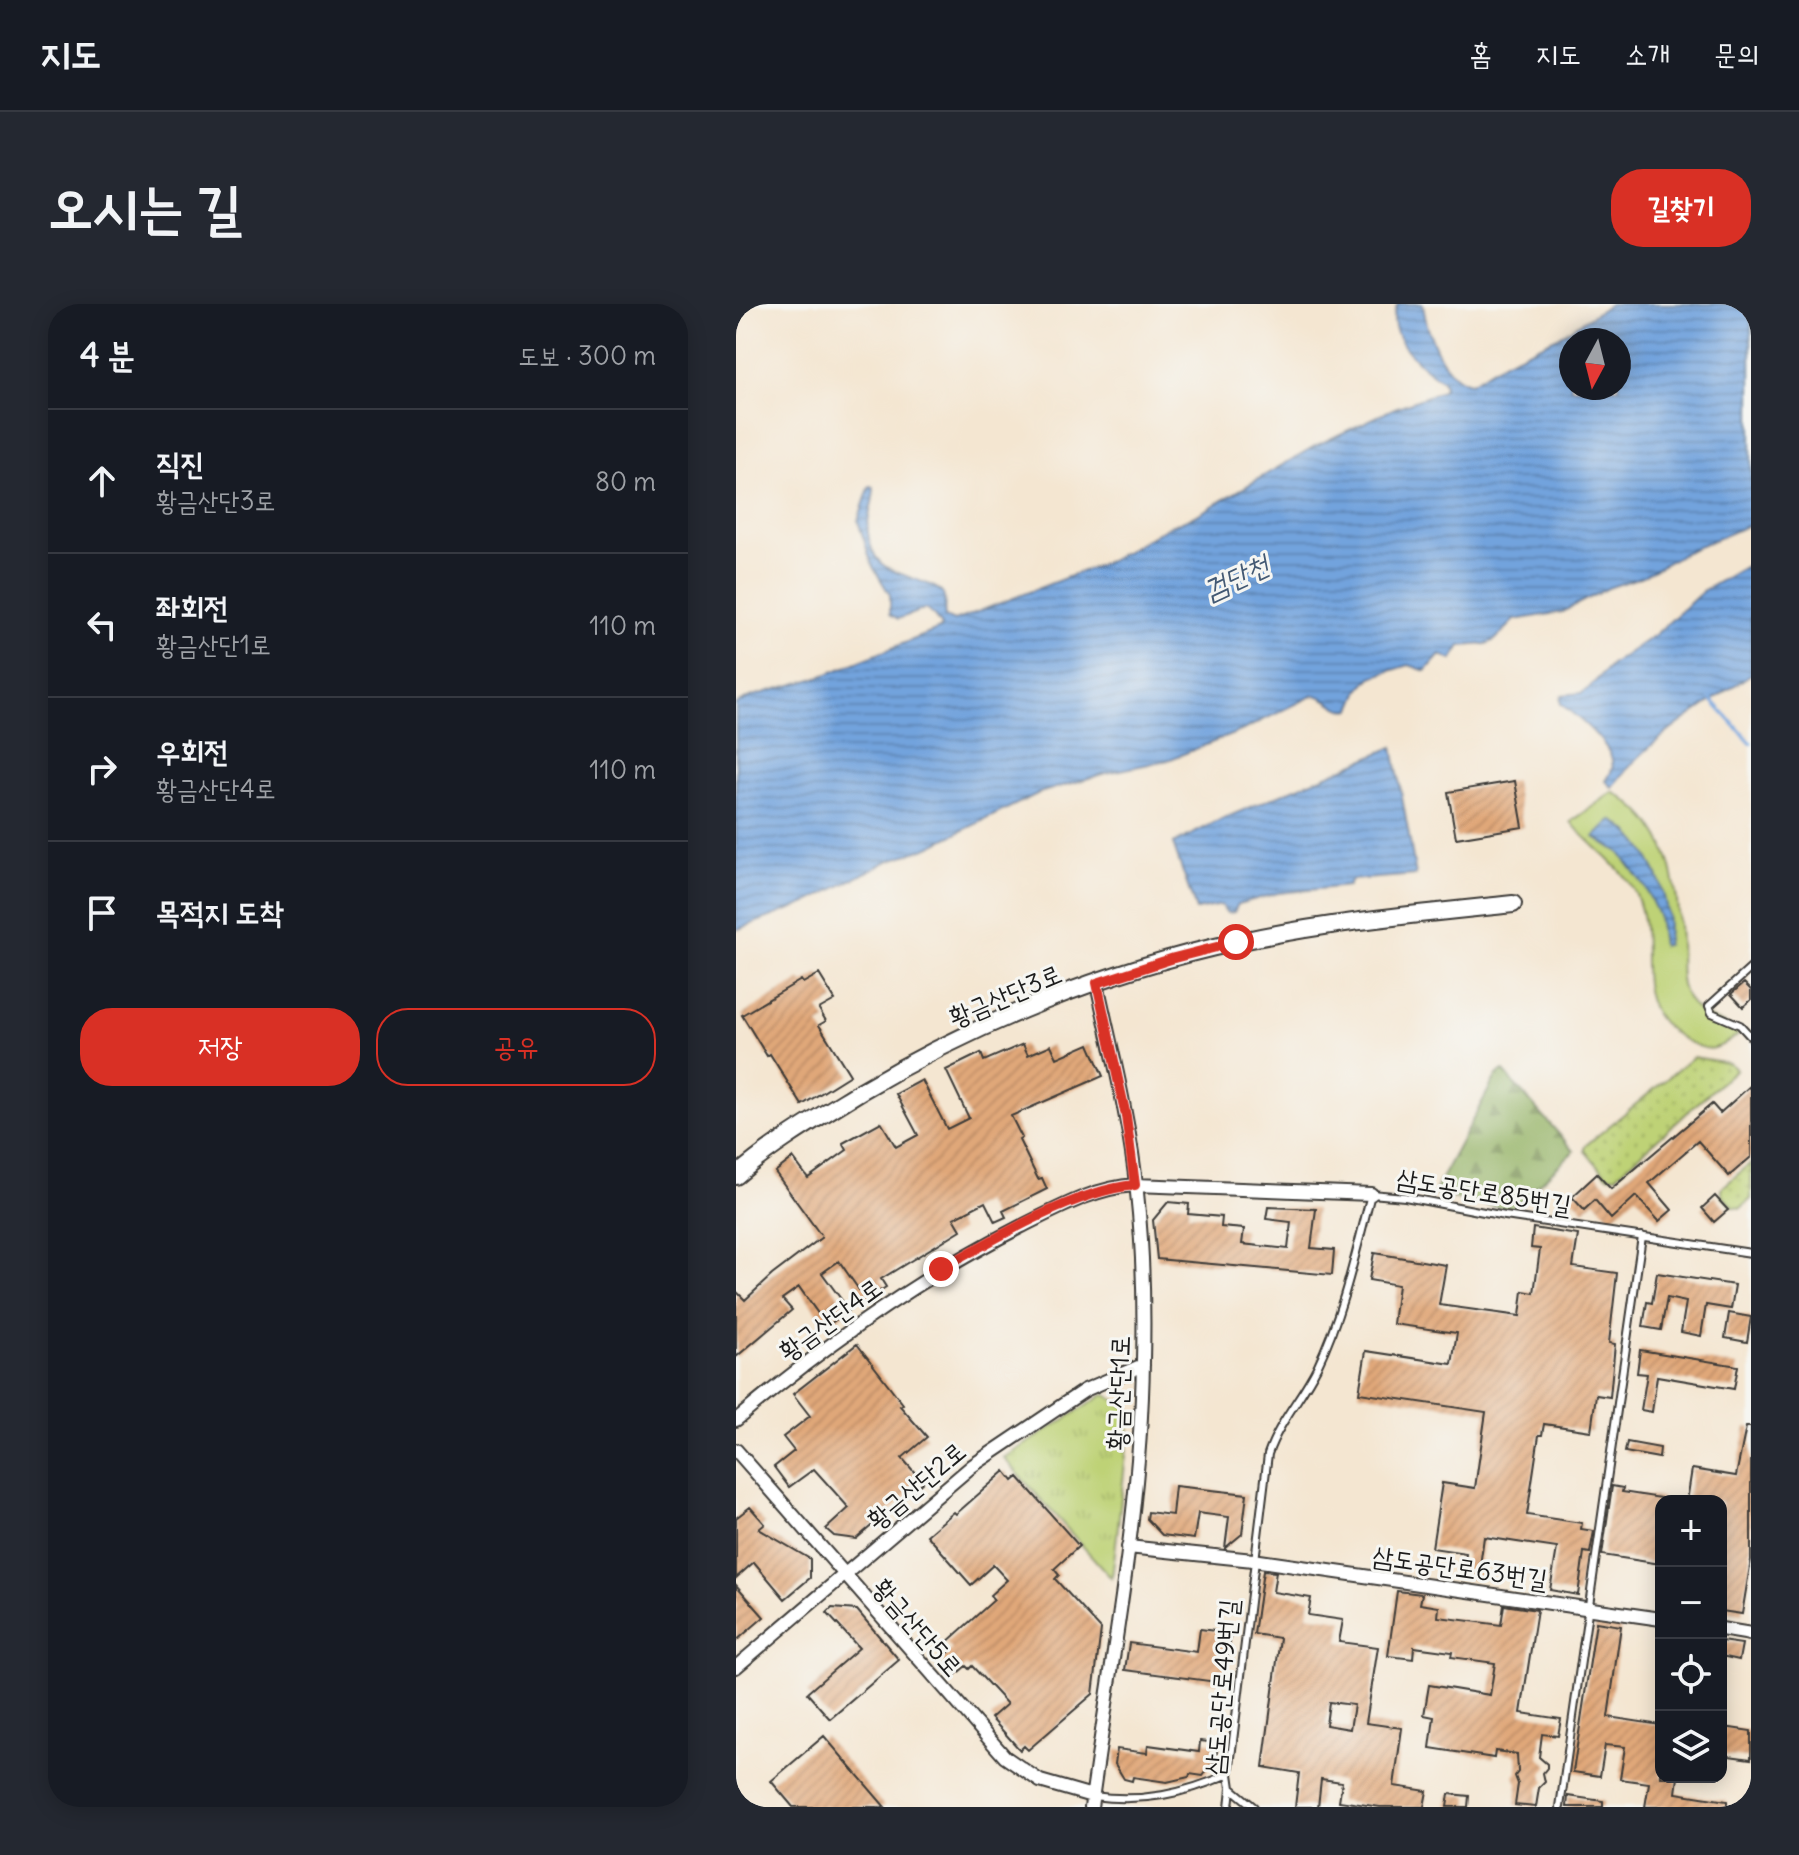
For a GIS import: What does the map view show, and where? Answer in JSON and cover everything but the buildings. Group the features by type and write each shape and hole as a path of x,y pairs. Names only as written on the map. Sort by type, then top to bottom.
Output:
{"street":[{"name":"황금산단3로","path":"736,1176 791,1135 911,1062 1014,1015 1097,983 1174,958 1278,934 1344,922 1513,904"},
{"name":"황금산단1로","path":"1092,1802 1140,1445 1143,1365 1141,1253 1135,1185 1126,1116 1097,983"},
{"name":"황금산단4로","path":"736,1420 860,1322 941,1269 1007,1233 1092,1193 1135,1185 1371,1194"},
{"name":"황금산단2로","path":"736,1667 937,1494 1004,1443 1085,1390 1143,1365"},
{"name":"황금산단5로","path":"736,1450 1005,1757 1040,1781 1092,1802"},
{"name":"삼도공단로63번길","path":"1128,1547 1253,1560 1655,1618"},
{"path":"1727,1630 1751,1634"}],"lane":[{"path":"1751,968 1709,1006 1712,1013 1740,1025 1751,1037"},
{"name":"삼도공단로85번길","path":"1253,1560 1268,1454 1277,1431 1306,1388 1325,1348 1342,1300 1371,1194 1751,1253"},
{"path":"1560,1807 1642,1236"},
{"name":"삼도공단로49번길","path":"1253,1560 1229,1774 1231,1788 1254,1807"},
{"path":"1092,1802 1159,1797 1207,1784 1229,1774"},
{"path":"1229,1807 1231,1788"}],"green space":[{"path":"1613,792 1648,820 1668,856 1677,897 1681,980 1687,998 1702,1014 1735,1030 1738,1035 1712,1049 1683,1039 1664,1025 1653,1009 1647,992 1642,915 1636,895 1615,866 1571,822"},
{"path":"1693,1057 1729,1063 1736,1069 1616,1176 1607,1175 1585,1151 1585,1146"},
{"path":"1503,1071 1574,1151 1513,1207 1437,1196 1436,1190 1442,1177 1496,1076"},
{"path":"1751,1163 1751,1199 1741,1208 1733,1207 1722,1195 1722,1188"},
{"path":"1105,1394 1131,1410 1112,1579 1004,1458"}],"water":[{"name":"검단천","path":"1398,304 1423,304 1437,351 1451,372 1470,383 1506,361 1559,336 1559,400 1631,400 1631,328 1572,328 1610,304 1751,304 1751,524 1562,612 1515,620 1495,640 1461,646 1452,660 1440,655 1426,671 1409,665 1371,677 1360,690 1352,709 1341,709 1314,695 1241,731 1168,760 1106,773 1039,793 929,847 888,861 807,903 736,930 736,704 753,696 820,677 941,626 925,609 898,619 890,614 890,595 872,565 858,521 869,488 874,488 868,527 871,546 880,563 942,593 945,617 954,621 1109,561 1170,526 1197,515 1315,446 1395,408 1442,391 1442,381 1405,348 1395,326 1394,315"},
{"path":"1751,563 1751,674 1658,740 1613,788 1606,781 1612,769 1609,752 1594,733 1561,704 1562,695 1582,693 1611,665 1656,634 1703,591"},
{"path":"1393,747 1416,875 1351,880 1348,886 1278,893 1238,904 1234,912 1227,913 1221,905 1196,910 1173,844 1220,820"},
{"path":"1612,820 1638,843 1657,875 1667,911 1666,945 1662,946 1658,915 1645,887 1620,853 1595,837"}],"waterway":[{"path":"1710,698 1751,743"}],"route":[{"path":"941,1269 1092,1193 1135,1185 1126,1116 1097,983 1236,942"}]}
